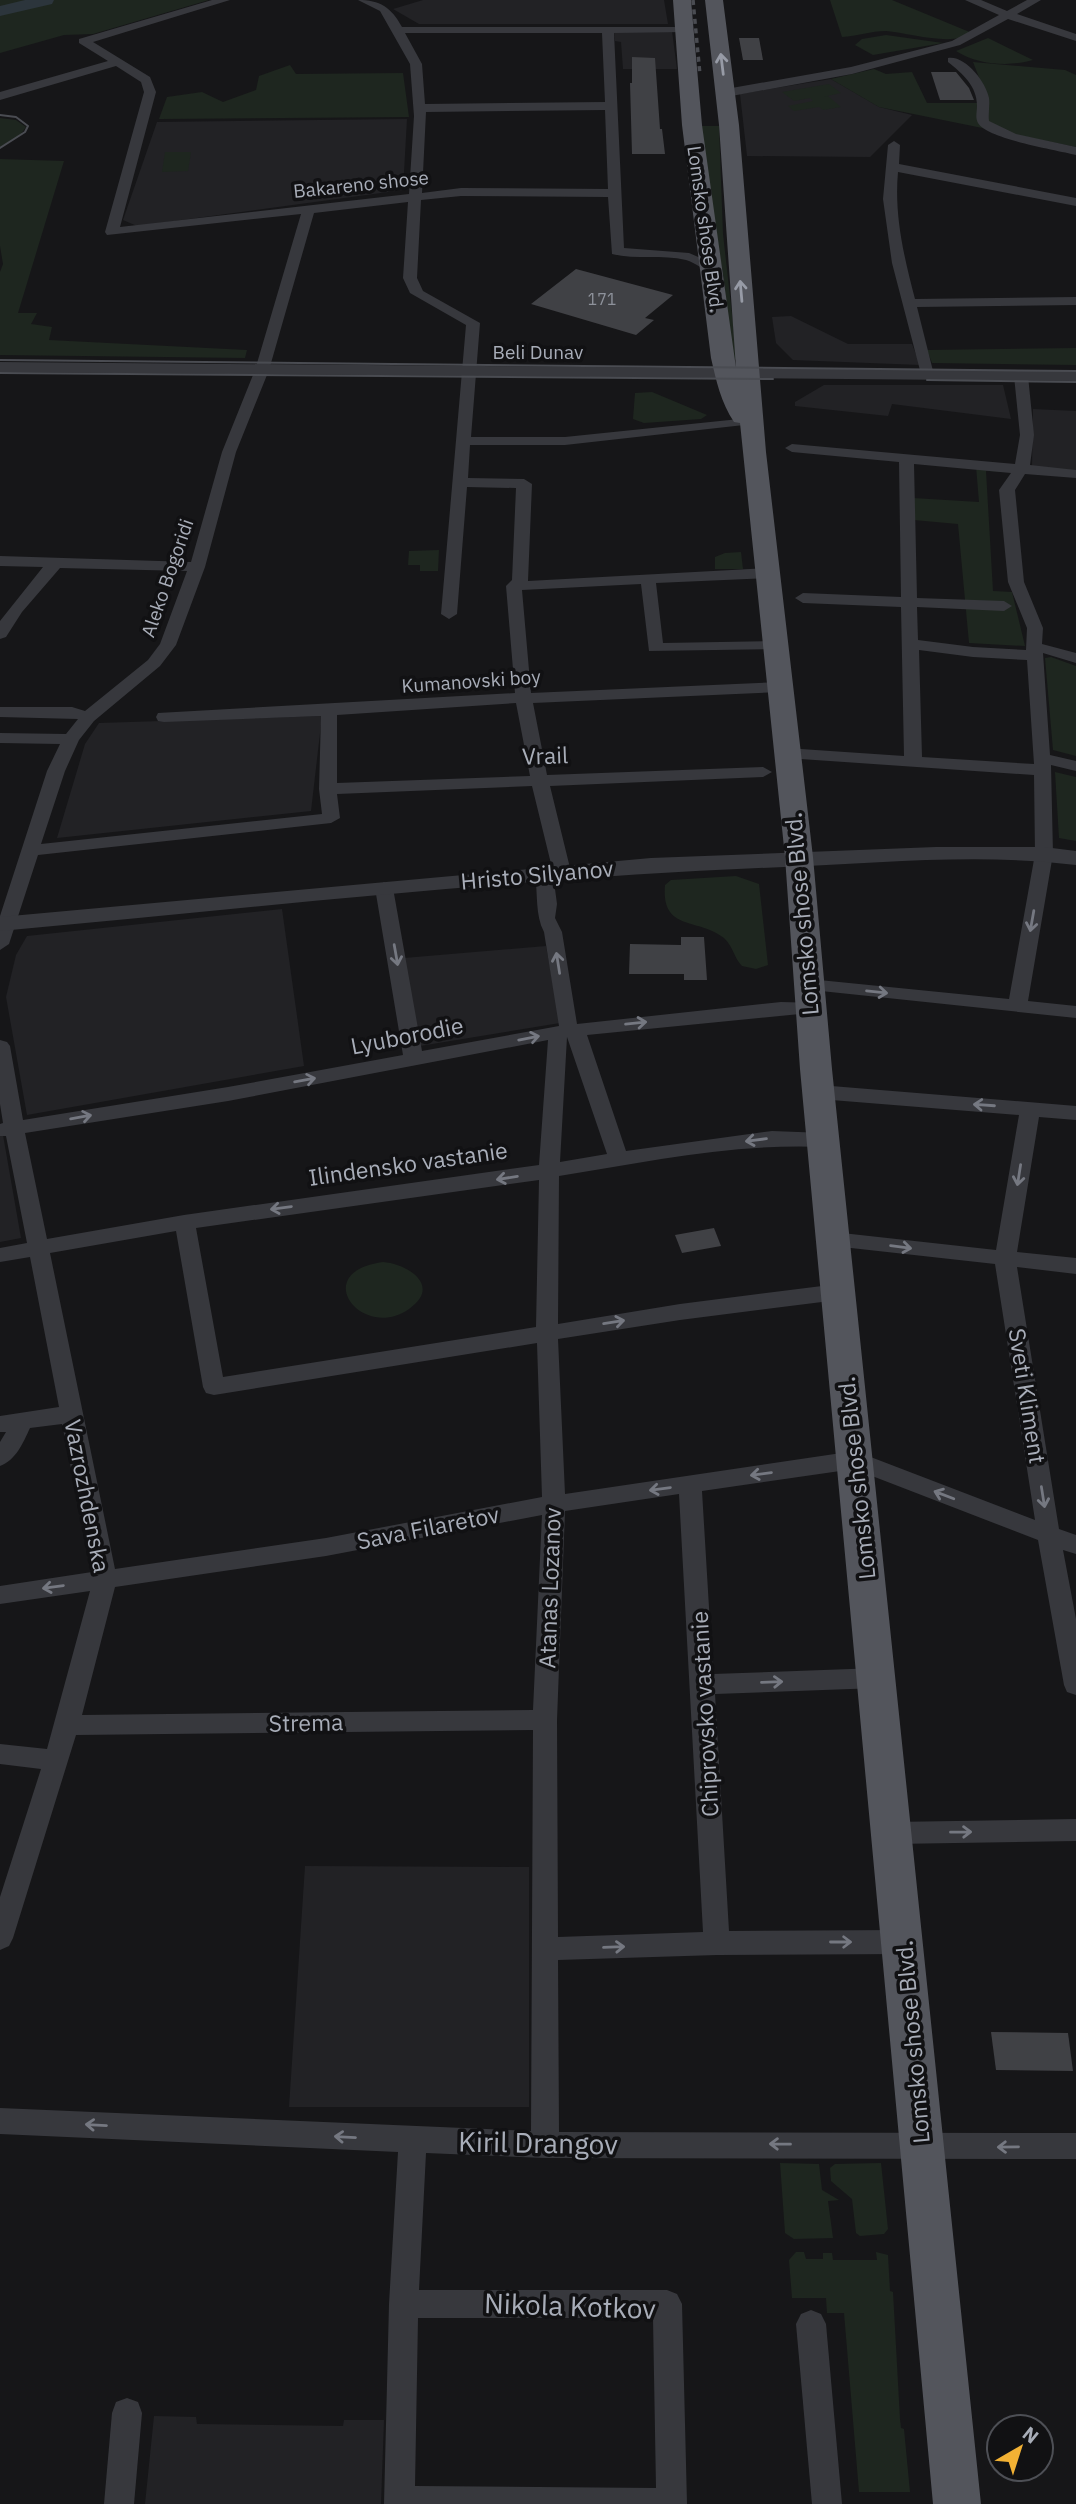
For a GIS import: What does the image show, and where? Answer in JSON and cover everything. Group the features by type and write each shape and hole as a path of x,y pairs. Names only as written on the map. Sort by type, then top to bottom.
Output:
{"main road":[{"name":"Lomsko shose Blvd.","path":"682,0 692,125 712,268 754,452 799,857 809,996 904,1942 957,2504"},
{"name":"Lomsko shose Blvd.","path":"714,0 726,93 738,374 744,421 754,452"}],"street":[{"path":"118,62 83,41 224,0"},
{"path":"364,0 384,9 416,64 420,108 410,278 417,293 473,323 449,614"},
{"path":"971,0 1033,25 1076,38"},
{"path":"726,93 890,61 956,43 1035,0"},
{"path":"393,24 684,29"},
{"path":"986,27 1033,25"},
{"path":"608,29 617,251 685,254 712,268"},
{"path":"952,60 974,78 983,97 981,115 984,123 1012,137 1076,151"},
{"path":"0,96 118,62"},
{"name":"Bakareno shose","path":"118,62 146,80 150,92 112,232 416,197 481,192 616,193"},
{"path":"420,108 612,106"},
{"path":"894,145 889,199 908,303 927,375"},
{"path":"894,167 1076,202"},
{"name":"Aleko Bogoridi","path":"2,930 56,771 80,715 162,654 168,645 197,567 229,452 262,370 309,209"},
{"path":"908,303 1076,301"},
{"name":"Beli Dunav","path":"0,367 1076,376"},
{"path":"1018,1005 1044,854 1043,764 1034,651 1035,628 1016,582 1007,490 1022,468 1027,435 1021,376"},
{"path":"464,441 565,441 744,421"},
{"path":"792,448 1076,474"},
{"path":"906,458 914,760"},
{"path":"460,482 524,484 520,581 514,586"},
{"path":"0,561 197,567"},
{"path":"0,634 15,610 55,563"},
{"path":"514,586 767,573"},
{"path":"648,580 655,648 775,644"},
{"path":"514,586 522,698 553,873 546,918 553,932 567,1031 620,1160"},
{"path":"803,598 1004,606"},
{"path":"912,644 973,652 1049,649 1076,658"},
{"name":"Kumanovski boy","path":"164,717 329,712 522,698 780,687"},
{"path":"0,712 80,715"},
{"path":"31,850 331,818 328,789 329,712"},
{"path":"0,737 71,739"},
{"path":"786,753 1076,766"},
{"name":"Vrail","path":"328,789 763,772"},
{"name":"Hristo Silyanov","path":"2,930 384,888 553,873 799,857 1044,854 1076,858"},
{"path":"384,888 414,1060"},
{"name":"Lyuborodie","path":"7,1129 228,1094 567,1031 780,1008 809,996 1018,1005 1076,1012"},
{"name":"Atanas Lozanov","path":"545,2145 545,1720 554,1504 547,1333 550,1171 567,1031"},
{"name":"Vazrozhdenska","path":"0,1046 7,1129 39,1249 105,1579 67,1725 0,1938"},
{"path":"819,1092 1076,1113"},
{"name":"Sveti Kliment","path":"1030,1108 1005,1259 1049,1536 1076,1685"},
{"name":"Ilindensko vastanie","path":"0,1255 184,1222 772,1138 824,1140"},
{"path":"184,1222 191,1246 214,1387 680,1312 838,1292"},
{"path":"833,1239 1076,1266"},
{"path":"0,1424 72,1414"},
{"path":"0,1457 23,1421"},
{"path":"855,1460 1076,1545"},
{"name":"Sava Filaretov","path":"0,1595 326,1547 554,1504 855,1460"},
{"name":"Chiprovsko vastanie","path":"690,1484 718,1943"},
{"path":"703,1685 878,1678"},
{"name":"Strema","path":"67,1725 545,1720"},
{"path":"0,1754 56,1760"},
{"path":"893,1833 1076,1830"},
{"path":"545,1949 718,1943 904,1942"},
{"name":"Kiril Drangov","path":"0,2120 545,2145 1076,2146"},
{"path":"413,2141 404,2304 399,2502 672,2503"},
{"name":"Nikola Kotkov","path":"404,2304 667,2304 672,2503"},
{"path":"811,2324 828,2504"},
{"path":"119,2504 127,2413"}],"shaded area":[{"path":"0,0 209,0 93,34 64,35 0,53"},
{"path":"423,0 664,0 668,24 419,24 393,9"},
{"path":"830,0 892,0 972,33 954,39 886,31 842,37"},
{"path":"672,31 677,69 623,69 621,42 615,41 614,32"},
{"path":"886,35 943,43 873,55 855,45 862,39"},
{"path":"988,38 1033,60 1014,64 984,62 956,51"},
{"path":"973,62 1065,70 1076,75 1076,147 879,107 831,79 874,69 886,74 912,72 927,103 989,103"},
{"path":"290,65 296,74 403,73 409,117 159,119 167,97 202,92 223,102 256,90 259,76"},
{"path":"831,79 879,107 912,115 870,157 747,156 740,94"},
{"path":"829,84 841,93 823,97 828,96 841,107 794,111 788,106 813,101 810,98 794,101 782,92"},
{"path":"0,118 16,120 26,127 21,134 0,147"},
{"path":"407,119 403,190 137,226 123,220 157,122"},
{"path":"700,126 719,126 723,234 737,359 734,360 729,357 725,288"},
{"path":"165,152 191,152 188,171 162,172"},
{"path":"0,159 64,161 18,313 37,313 31,324 52,327 49,340 247,350 245,358 0,355 0,272 3,264 0,246"},
{"path":"791,316 848,344 912,344 920,365 793,360 776,343 772,317"},
{"path":"1076,348 1076,365 932,363 927,350"},
{"path":"824,385 1003,385 1011,419 892,404 888,416 795,406 795,402"},
{"path":"652,392 707,415 701,419 644,423 633,419 635,393"},
{"path":"1033,409 1076,411 1076,473 1032,467"},
{"path":"976,466 1004,472 986,471 993,591 1012,592 1025,646 969,643 958,524 914,520 913,498 979,502"},
{"path":"439,550 438,571 420,571 420,565 408,565 409,551"},
{"path":"741,552 743,569 715,569 715,557"},
{"path":"1051,657 1076,666 1076,756 1053,750 1045,658"},
{"path":"322,716 311,811 57,838 85,744 99,723"},
{"path":"1055,772 1076,777 1076,841 1059,838"},
{"path":"736,876 759,884 768,965 756,969 742,966 724,938 675,917 665,900 665,885 671,880"},
{"path":"282,909 304,1066 27,1115 6,997 16,955 27,936"},
{"path":"546,946 560,1023 420,1046 404,958"},
{"path":"3,1135 21,1238 0,1242 0,1136"},
{"path":"383,1262 411,1272 422,1285 422,1292 409,1309 391,1317 375,1317 360,1311 350,1302 346,1290 349,1278 361,1268"},
{"path":"305,1866 529,1867 529,2107 289,2107"},
{"path":"780,2163 819,2164 822,2190 839,2200 828,2201 833,2238 794,2239 785,2233"},
{"path":"881,2163 888,2229 884,2234 860,2236 856,2233 852,2199 831,2181 830,2168 835,2164"},
{"path":"796,2252 804,2252 806,2259 823,2259 823,2253 832,2253 833,2260 877,2260 876,2252 888,2255 890,2291 893,2292 900,2419 901,2428 904,2429 910,2492 859,2492 844,2313 827,2313 826,2298 792,2298 789,2260"},
{"path":"154,2416 196,2417 197,2424 343,2426 344,2420 384,2420 381,2504 145,2504"}],"building":[{"path":"739,38 759,38 763,60 743,60"},
{"path":"632,57 655,58 660,129 665,154 632,154"},
{"path":"931,72 956,72 969,88 974,100 940,100"},
{"path":"576,269 673,295 645,318 654,320 636,335 531,304"},
{"path":"681,937 704,937 707,980 684,980 684,974 629,974 630,944 681,945"},
{"path":"714,1228 721,1246 682,1253 675,1235"},
{"path":"991,2032 1068,2033 1073,2071 996,2070"}],"waterway":[{"path":"0,11 46,0"}],"tram line":[{"path":"0,115 16,117 28,126 25,132 0,148"},
{"path":"0,360 1076,371"},
{"path":"0,373 773,379"},
{"path":"927,380 1076,382"}],"railway":[{"path":"693,0 700,75"}]}
